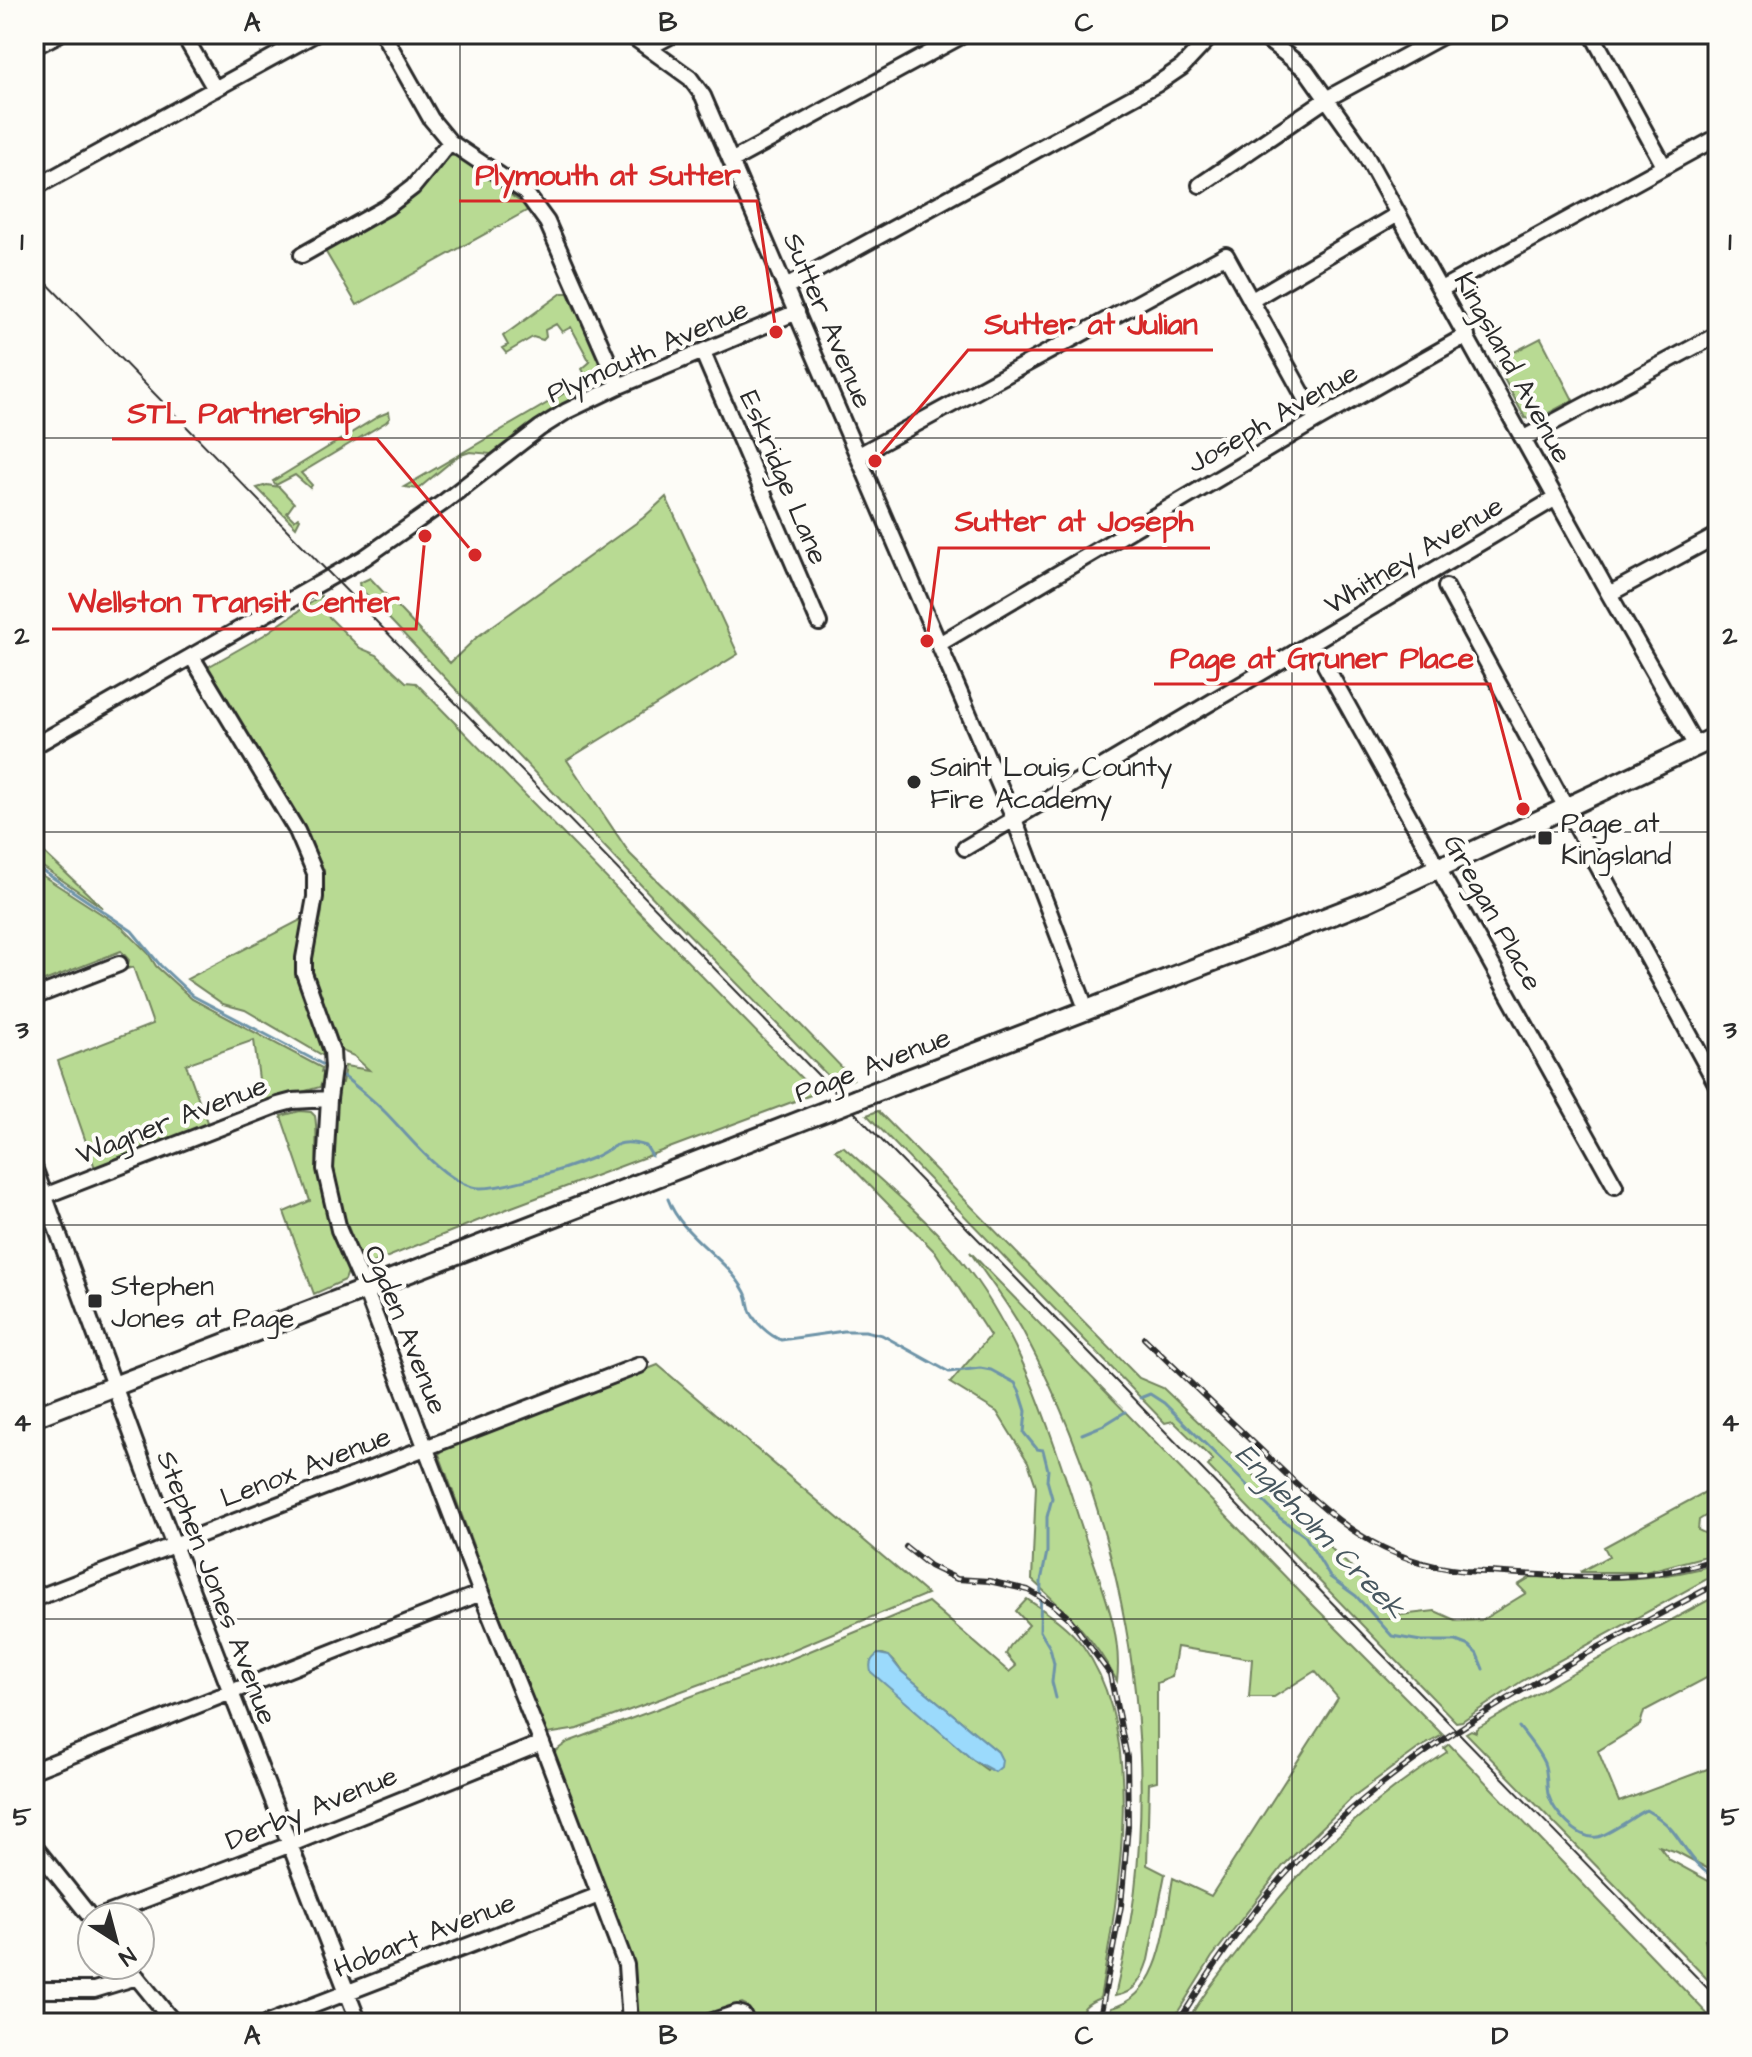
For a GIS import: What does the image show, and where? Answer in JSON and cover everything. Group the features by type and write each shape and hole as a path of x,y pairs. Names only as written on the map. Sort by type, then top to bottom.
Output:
{"main road":[{"name":"Page Avenue","path":"34,1417 1331,917 1440,869 1718,736"}],"street":[{"path":"34,47 59,34"},
{"path":"183,34 215,89"},
{"path":"34,188 315,34"},
{"path":"383,34 431,119 450,142 525,192 547,222 619,386"},
{"name":"Sutter Avenue","path":"629,34 698,87 733,160 1014,819 1087,1011"},
{"path":"648,48 674,34"},
{"path":"733,160 965,34"},
{"path":"786,287 1157,84 1182,67 1213,34"},
{"name":"Kingsland Avenue","path":"1260,34 1306,70 1362,149 1696,746"},
{"path":"1200,185 1328,98 1446,34"},
{"path":"1592,34 1664,166"},
{"path":"1441,289 1718,137"},
{"path":"302,255 387,207 413,187 450,142"},
{"path":"1252,300 1398,214"},
{"path":"859,455 1226,255 1317,420"},
{"name":"Plymouth Avenue","path":"34,746 364,558 444,502 540,428 579,405 797,312"},
{"path":"1524,438 1718,334"},
{"name":"Joseph Avenue","path":"939,644 1317,420 1467,335"},
{"name":"Eskridge Lane","path":"703,353 819,623"},
{"name":"Whitney Avenue","path":"965,848 1556,498"},
{"path":"1609,594 1718,535"},
{"path":"1446,587 1718,1087"},
{"name":"Ogden Avenue","path":"192,657 297,831 315,873 315,897 304,973 332,1051 325,1169 339,1230 365,1289 626,1965 630,2023"},
{"name":"Gregan Place","path":"1325,665 1615,1186"},
{"path":"34,997 119,964"},
{"name":"Wagner Avenue","path":"39,1198 278,1105 329,1099"},
{"name":"Stephen Jones Avenue","path":"34,1167 39,1198 359,2023"},
{"name":"Lenox Avenue","path":"34,1599 640,1365"},
{"path":"34,1770 481,1593"},
{"name":"Derby Avenue","path":"141,1901 542,1743"},
{"path":"34,1846 78,1901"},
{"name":"Hobart Avenue","path":"268,2023 599,1895"},
{"path":"34,1990 94,1990 124,1981"},
{"path":"140,1981 174,2023"},
{"path":"707,2023 737,2013 745,2019"}],"green space":[{"path":"450,156 457,156 530,209 357,305 324,249 415,193"},
{"path":"562,293 568,293 575,310 577,308 608,375 607,382 593,387 582,369 590,362 571,327 562,332 556,324 545,330 543,340 533,337 506,353 502,348 508,345 503,336"},
{"path":"1541,338 1573,400 1536,420 1525,418 1495,362"},
{"path":"568,391 573,398 527,426 491,454 470,452 458,456 418,489 404,487"},
{"path":"389,412 390,418 386,422 301,473 312,485 310,488 295,475 276,485 273,481 379,416"},
{"path":"267,485 279,487 294,503 287,513 294,520 300,519 296,527 257,488"},
{"path":"666,497 738,654 567,760 630,854 853,1079 837,1085 659,904 360,588 359,583 370,578 450,663 477,637 643,518"},
{"path":"321,596 323,599 317,605 360,648 377,655 406,682 416,683 816,1093 512,1207 368,1265 363,1264 337,1192 332,1144 337,1082 342,1083 345,1066 369,1070 354,1056 340,1050 313,975 311,961 322,912 320,866 309,836 206,668 264,635"},
{"path":"34,843 103,908 34,861"},
{"path":"34,870 123,928 148,953 156,966 192,999 322,1068 321,1072 325,1074 320,1087 262,1103 254,1040 186,1064 208,1125 95,1168 58,1061 153,1024 133,967 127,969 129,960 121,951 34,985"},
{"path":"308,916 300,937 297,958 325,1046 322,1055 245,1010 223,1004 187,979"},
{"path":"300,1111 311,1112 315,1116 317,1166 322,1193 349,1269 345,1280 314,1294 284,1212 310,1201 281,1116"},
{"path":"878,1111 1139,1378 1163,1388 1401,1615 1435,1611 1457,1621 1482,1620 1526,1593 1518,1585 1531,1577 1649,1577 1718,1563 1718,1573 1522,1681 1456,1722 1208,1466 1213,1460 1173,1421 1165,1423 867,1115"},
{"path":"843,1146 954,1252 989,1300 1024,1365 1051,1434 1104,1592 1117,1645 1117,1681 1079,1626 1032,1580 1036,1486 1028,1462 997,1412 950,1383 990,1336 936,1253 835,1150"},
{"path":"970,1252 1443,1735 1419,1748 1354,1796 1283,1866 1212,1957 1171,2023 1108,2023 1111,2008 1129,2000 1152,1973 1164,1935 1173,1878 1211,1896 1338,1698 1315,1671 1274,1697 1249,1697 1252,1659 1177,1647 1172,1677 1157,1683 1157,1781 1149,1783 1147,1865 1165,1874 1143,1973 1133,1988 1115,1996 1133,1902 1140,1818 1139,1746 1133,1674 1121,1603 1104,1532 1082,1464 1055,1397 1018,1322"},
{"path":"658,1365 927,1594 780,1655 578,1729 547,1734 540,1725 439,1454 447,1447"},
{"path":"1718,1485 1718,1508 1699,1520 1698,1530 1706,1534 1718,1528 1718,1553 1645,1572 1580,1572 1609,1556 1604,1547"},
{"path":"1718,1595 1718,1672 1644,1711 1640,1725 1598,1751 1619,1802 1718,1765 1718,1874 1659,1846 1670,1860 1718,1884 1718,1935 1705,1939 1708,1954 1718,1965 1718,1990 1466,1733 1471,1730 1476,1732 1476,1729 1574,1672"},
{"path":"1027,1599 1077,1639 1103,1683 1116,1725 1122,1770 1123,1818 1114,1913 1100,1998 1085,2007 1077,2023 756,2023 742,2003 684,2023 636,2023 629,1950 554,1752 568,1742 781,1663 928,1602 1009,1672 1016,1666 1006,1654 1029,1625 1016,1611","holes":["879,1654 892,1659 901,1671 998,1752 987,1770 872,1672 872,1660"]},
{"path":"1449,1744 1716,2023 1187,2023 1216,1978 1259,1922 1307,1867 1357,1818 1447,1752 1444,1748"}],"water":[{"path":"878,1654 889,1656 901,1671 998,1752 1001,1767 995,1772 973,1760 871,1672 871,1662"}],"waterway":[{"name":"Engleholm Creek","path":"34,865 132,931 160,965 193,996 322,1064"},
{"name":"Engleholm Creek","path":"343,1076 380,1107 436,1165 472,1187 531,1179 590,1159 621,1144 646,1146 652,1156"},
{"name":"Engleholm Creek","path":"668,1199 683,1225 737,1280 755,1319 777,1338 865,1331 882,1335 949,1372 980,1368 991,1370 1015,1383 1026,1411 1024,1433 1037,1449 1043,1450 1052,1498 1047,1517 1047,1552 1041,1581 1040,1631 1050,1648 1054,1664 1052,1682 1056,1698"},
{"name":"Engleholm Creek","path":"1140,1398 1150,1394 1164,1403 1280,1518 1305,1536 1330,1577 1356,1596 1392,1636 1421,1641 1456,1641 1469,1646 1477,1654 1483,1669"},
{"name":"Engleholm Creek","path":"1082,1434 1125,1412"},
{"name":"Engleholm Creek","path":"1519,1727 1544,1763 1551,1801 1574,1829 1590,1837 1601,1836 1646,1810 1668,1826 1704,1871 1718,1877"}],"tram line":[{"path":"34,270 1718,1999"}],"railway":[{"path":"1144,1338 1329,1512 1376,1545 1403,1557 1466,1571 1594,1577 1657,1573 1718,1558"},
{"path":"906,1547 930,1566 957,1579 989,1581 1028,1590 1054,1605 1069,1618 1110,1674 1127,1757 1128,1826 1121,1906 1099,2023"},
{"path":"1178,2023 1222,1954 1255,1911 1309,1849 1353,1808 1400,1770 1503,1702 1718,1583"}],"place":[{"name":"Plymouth at Sutter","path":"776,332"},
{"name":"Sutter at Julian","path":"875,461"},
{"name":"Wellston Transit Center","path":"425,536"},
{"name":"STL Partnership","path":"475,555"},
{"name":"Sutter at Joseph","path":"927,641"},
{"name":"Saint Louis County Fire Academy","path":"914,782"},
{"name":"Page at Gruner Place","path":"1523,809"},
{"name":"Page at Kingsland","path":"1545,838"},
{"name":"Stephen Jones at Page","path":"95,1301"}]}
